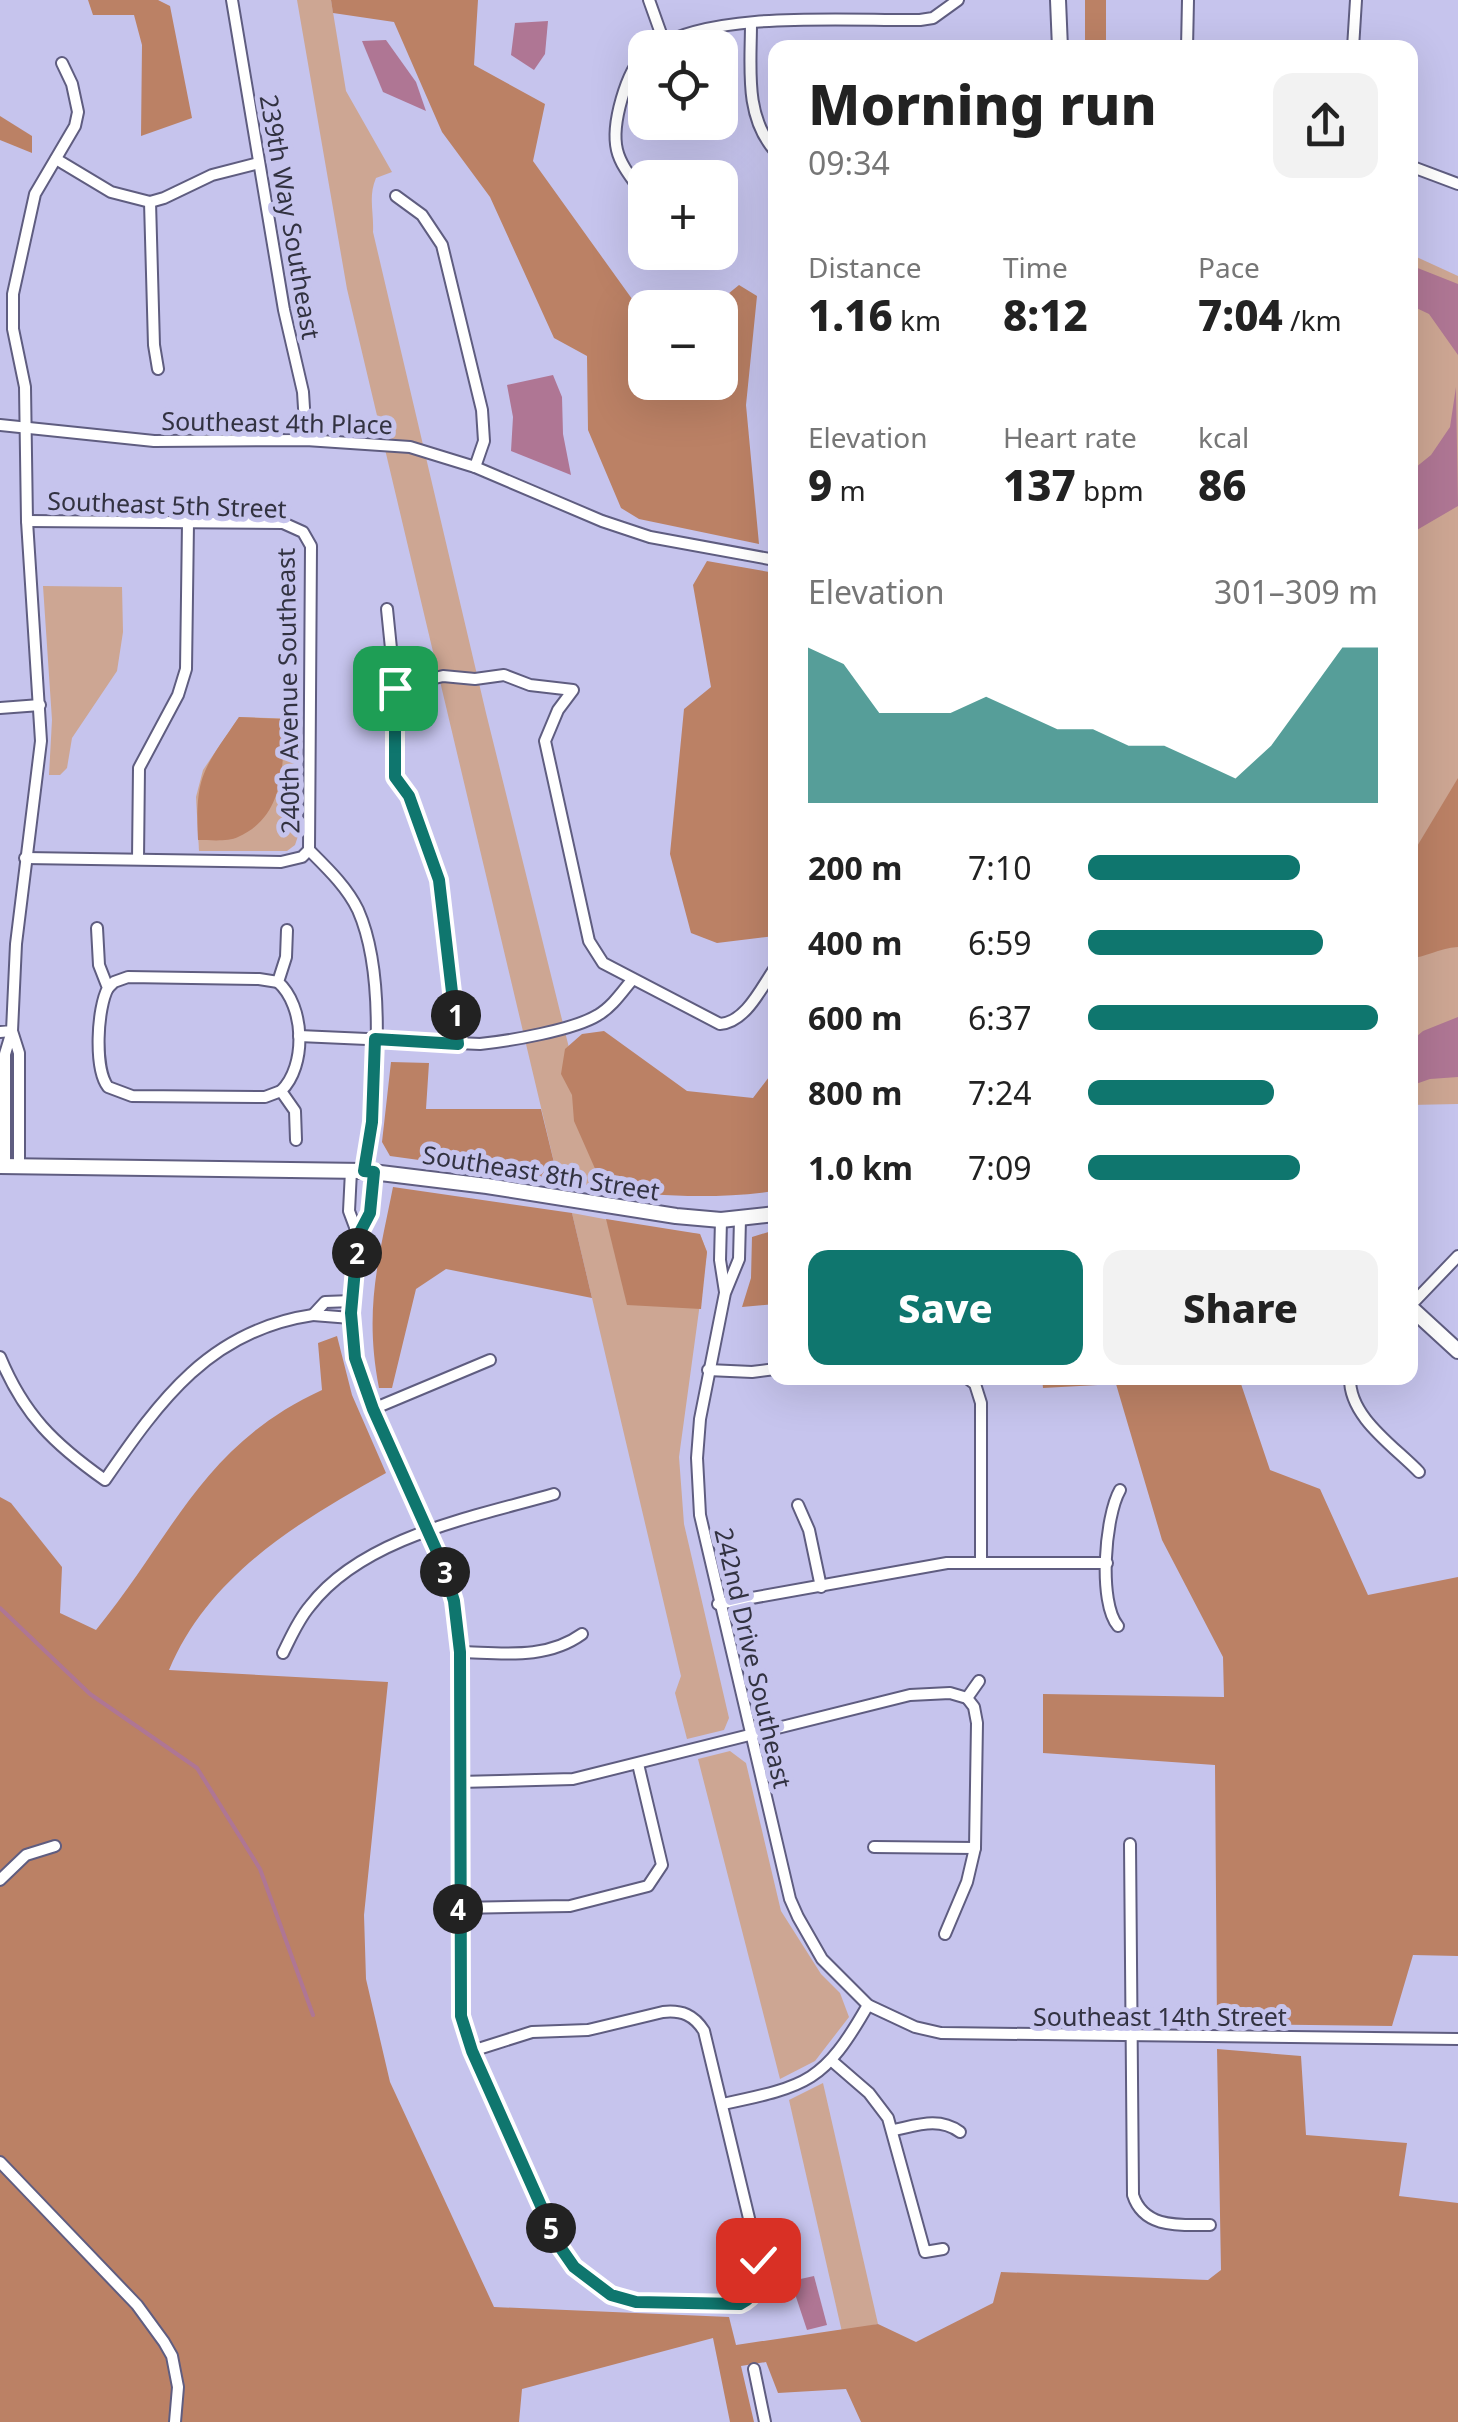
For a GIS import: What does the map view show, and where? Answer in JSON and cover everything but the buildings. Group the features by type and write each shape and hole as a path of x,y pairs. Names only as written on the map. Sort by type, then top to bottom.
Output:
{"street":[{"name":"239th Way Southeast","path":"232,0 284,310 304,392 306,440"},
{"path":"650,0 656,30"},
{"path":"700,30 751,23 920,20 932,18 958,0"},
{"path":"1058,0 1060,40"},
{"path":"1188,0 1188,40"},
{"path":"1354,40 1356,0"},
{"path":"751,23 754,112 768,142"},
{"path":"8,1166 6,1032 40,759 23,370 13,329 12,294 35,194 78,112 62,63"},
{"path":"628,79 616,135 620,160 628,172"},
{"path":"56,159 110,192 150,202 212,175 258,163"},
{"path":"1418,169 1458,184"},
{"path":"396,196 422,215 442,245 484,426 475,467"},
{"path":"150,202 158,369"},
{"name":"Southeast 4th Place","path":"0,425 154,441 394,444 475,467 650,537 768,559"},
{"name":"Southeast 5th Street","path":"27,521 283,523 304,532"},
{"path":"138,859 139,768 178,695 186,669 188,523"},
{"name":"240th Avenue Southeast","path":"304,532 310,546 310,850"},
{"path":"387,609 395,688 395,777 409,796 439,880 458,1044"},
{"path":"395,688 443,676 504,675 530,685 573,690 558,710 545,741 588,941 602,963 711,1021 728,1024 745,1012 768,978"},
{"path":"0,708 40,706"},
{"path":"25,858 281,862 302,857 310,850 346,892 368,939 375,1039 372,1122 363,1171 349,1211 358,1236"},
{"path":"97,928 100,965 108,988"},
{"path":"278,982 286,957 287,930"},
{"path":"128,977 278,982 292,1000 299,1036 292,1076 281,1092 264,1097 132,1096 108,1087 100,1071 100,1006 108,988 128,977"},
{"path":"299,1036 458,1044 501,1042 582,1022 603,1012 632,980"},
{"path":"281,1092 295,1111 296,1140"},
{"name":"Southeast 8th Street","path":"8,1166 363,1171 469,1183 676,1216 721,1220 768,1215"},
{"path":"363,1171 370,1213 358,1236 351,1318 355,1358 450,1586 460,1652 459,2000 472,2051 558,2244 574,2267 597,2286 636,2302 740,2304 755,2292 760,2272 723,2104 699,2023 684,2012 663,2012 588,2030 532,2032 472,2051"},
{"name":"242nd Drive Southeast","path":"740,1218 739,1259 725,1293 700,1420 698,1492 703,1536 790,1900 822,1960 868,2005"},
{"name":"242nd Drive Southeast","path":"721,1220 720,1260 725,1293"},
{"path":"1418,1298 1458,1256"},
{"path":"314,1315 326,1302 352,1301"},
{"path":"1418,1314 1458,1352"},
{"path":"0,1357 12,1386 38,1423 73,1458 105,1480 156,1406 196,1366 270,1324 314,1315 351,1318"},
{"path":"373,1409 490,1360"},
{"path":"708,1370 768,1370"},
{"path":"973,1385 981,1403 981,1562"},
{"path":"1350,1385 1359,1412 1419,1472"},
{"path":"1118,1626 1109,1610 1107,1563 1110,1511 1120,1490"},
{"path":"283,1653 309,1606 338,1577 360,1562 427,1530 554,1494"},
{"path":"798,1506 809,1530 821,1588"},
{"path":"718,1604 821,1588 918,1567 981,1562 1107,1563"},
{"path":"460,1652 549,1652 582,1634"},
{"path":"967,1698 979,1680"},
{"path":"459,1782 560,1780 910,1695 950,1693 967,1698 974,1706 977,1724 975,1848 967,1882 945,1934"},
{"path":"458,1908 570,1906 642,1889 659,1874 660,1854 638,1764"},
{"path":"1130,1844 1132,2181 1137,2207 1171,2225 1210,2225"},
{"path":"0,1880 26,1855 55,1846"},
{"path":"874,1847 975,1848"},
{"path":"723,2104 794,2086 832,2061 868,2005"},
{"name":"Southeast 14th Street","path":"868,2005 914,2027 941,2033 1458,2039"},
{"path":"832,2061 878,2103 894,2130 924,2252 943,2249"},
{"path":"894,2130 931,2122 948,2124 960,2132"},
{"path":"0,2162 137,2305 164,2342 172,2356 178,2387 175,2422"},
{"path":"754,2369 765,2422"}],"shaded area":[{"path":"88,0 158,0 170,6 192,118 141,136 142,45 134,15 93,15"},
{"path":"297,0 331,0 346,91 392,172 376,178 373,232 486,713 604,1189 558,1179 347,289"},
{"path":"331,0 478,0 474,65 545,104 533,161 628,293 628,400 738,400 738,290 733,290 739,285 757,296 746,405 759,544 639,519 621,508 588,430 587,356 554,338 490,197 442,132 394,22 333,13"},
{"path":"1085,0 1106,0 1106,40 1085,40"},
{"path":"548,21 545,54 534,70 511,55 515,23"},
{"path":"386,40 416,82 426,111 383,92 362,41"},
{"path":"0,116 32,136 32,153 0,140"},
{"path":"1418,258 1458,276 1458,1104 1418,1105"},
{"path":"1418,268 1458,284 1458,355 1429,314 1418,309"},
{"path":"553,375 562,397 563,434 571,475 511,451 513,417 507,385"},
{"path":"1456,387 1458,506 1418,529 1418,466 1431,455 1450,427"},
{"path":"707,561 768,572 768,937 717,943 691,933 670,854 684,709 711,687 693,585"},
{"path":"43,586 122,587 123,632 117,671 72,738 67,768 60,775 49,775 52,720"},
{"path":"239,717 299,719 299,833 295,845 287,851 199,851 196,797 203,770"},
{"path":"239,717 285,719 282,770 274,802 254,827 234,839 198,840 198,801 204,774"},
{"path":"1458,778 1458,947 1418,957 1418,845"},
{"path":"1458,1017 1458,1077 1418,1083 1418,1035"},
{"path":"604,1031 687,1091 753,1098 768,1078 768,1192 690,1196 604,1189 574,1121 572,1095 561,1074 565,1049 582,1034"},
{"path":"391,1062 429,1063 426,1109 541,1109 558,1179 390,1156 382,1142"},
{"path":"393,1187 572,1213 592,1298 446,1269 416,1289 392,1388 379,1388 373,1310"},
{"path":"572,1213 700,1234 707,1252 679,1457 684,1524 729,1718 724,1730 687,1739 675,1693 681,1676"},
{"path":"606,1219 700,1234 707,1252 701,1309 627,1305"},
{"path":"768,1232 768,1305 742,1307 751,1278 752,1237"},
{"path":"337,1336 352,1395 386,1473 290,1531 232,1579 186,1636 169,1670 388,1682 364,1915 366,1979 390,2082 494,2307 729,2317 736,2345 878,2324 916,2342 993,2303 1001,2272 1208,2280 1221,2270 1217,2049 1301,2056 1306,2135 1407,2143 1399,2196 1458,2203 1458,2422 861,2422 846,2389 778,2393 766,2362 741,2366 754,2422 730,2422 713,2338 522,2389 519,2422 0,2422 0,1497 11,1503 62,1567 60,1613 96,1630 218,1465 281,1412 322,1390 318,1343"},
{"path":"1043,1385 1098,1385 1043,1388"},
{"path":"1116,1385 1241,1385 1270,1470 1320,1489 1368,1595 1458,1577 1458,1956 1413,1955 1392,2026 1217,2024 1215,1765 1043,1753 1043,1694 1224,1697 1223,1657 1162,1540"},
{"path":"730,1751 746,1763 781,1911 821,1974 840,1993 849,2017 815,2061 780,2079 698,1759"},
{"path":"823,2083 878,2324 842,2332 789,2100"},
{"path":"814,2276 827,2325 807,2330 795,2294 796,2280"}],"waterway":[{"path":"0,1608 90,1694 197,1768 260,1869 313,2015"}],"route":[{"path":"395,688 395,777 409,796 439,880 458,1044 375,1039 372,1122 364,1171 374,1172 370,1213 358,1236 351,1335 362,1380 443,1565 454,1601 460,1652 461,2016 472,2051 558,2244 585,2278 611,2295 636,2302 731,2305 749,2300 755,2292 760,2282 758,2260"}]}
